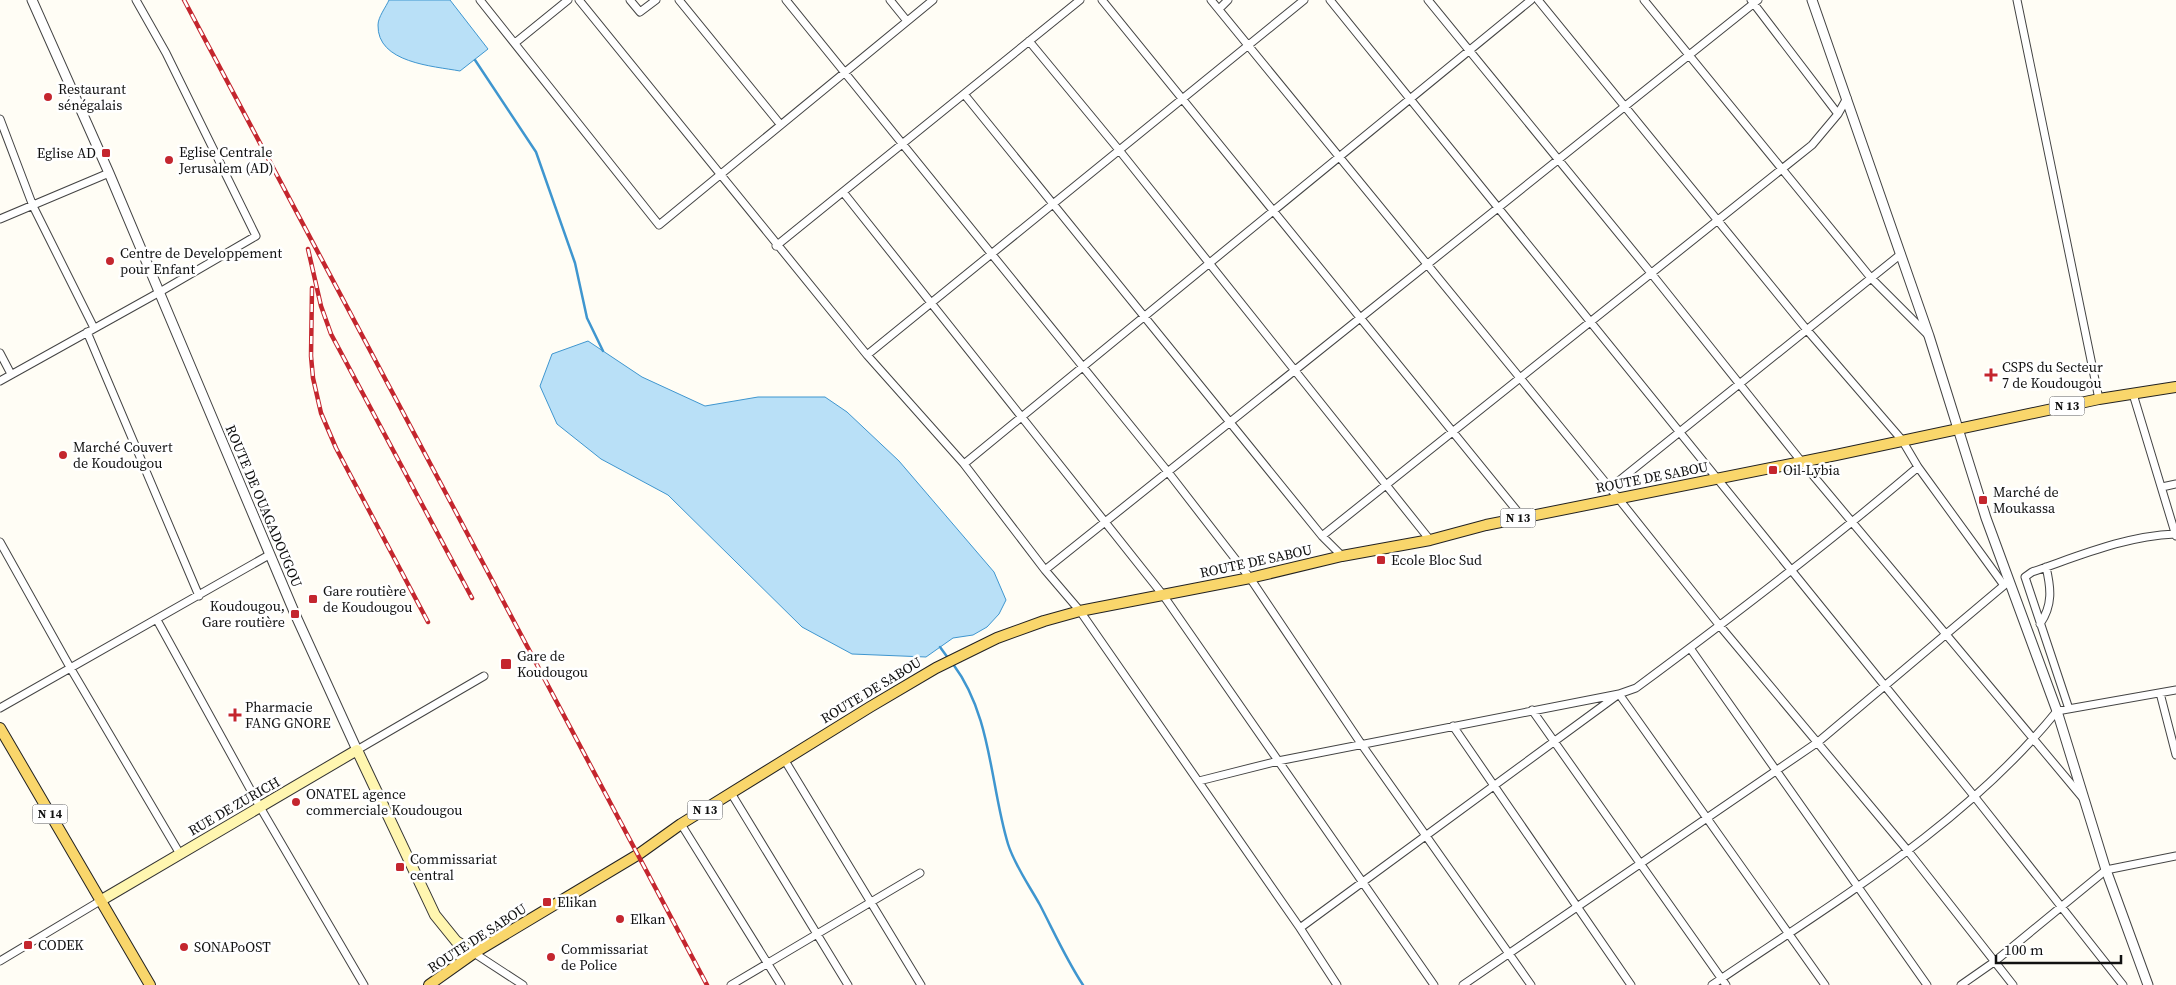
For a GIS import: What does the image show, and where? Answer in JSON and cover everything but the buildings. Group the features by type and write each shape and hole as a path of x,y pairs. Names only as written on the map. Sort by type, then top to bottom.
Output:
{"main road":[{"name":"ROUTE DE SABOU","path":"429,985 474,953 639,854 681,824 784,759 936,668 1023,628 1080,611 1250,578 1342,556 1430,540 1522,517 1958,430 2099,399 2176,387"},
{"name":"N 14","path":"0,728 150,985"},
{"name":"RUE DE ZURICH","path":"100,901 357,750"},
{"name":"ROUTE DE OUAGADOUGOU","path":"357,750 435,915 456,941 474,953"}],"street":[{"name":"ROUTE DE OUAGADOUGOU","path":"32,0 109,173 269,555 357,750"},
{"path":"0,381 256,236 166,53 136,0"},
{"path":"480,0 660,225 722,175 780,124 933,0"},
{"path":"515,43 568,0"},
{"path":"579,0 722,175 776,246 867,355 964,464 1080,611 1338,985"},
{"path":"630,0 640,12 656,0"},
{"path":"679,0 780,124"},
{"path":"786,0 1168,472 1250,578 1362,745 1531,985"},
{"path":"890,0 907,21"},
{"path":"776,246 1080,0"},
{"path":"1102,0 1522,517"},
{"path":"1211,0 1610,488 1720,626 1908,851 2013,985"},
{"path":"1219,10 1228,0"},
{"path":"867,355 1304,0"},
{"path":"1330,0 1974,796 2123,985"},
{"path":"1428,0 1651,273 1801,461 2035,738 2084,799"},
{"path":"964,464 1531,0"},
{"path":"1538,0 1806,330 1902,440 1918,467 2007,583"},
{"path":"1644,0 1871,278 1929,336"},
{"path":"1812,0 1929,336 2007,583 2057,711 2106,870 2148,985"},
{"path":"2018,0 2099,399"},
{"path":"1046,570 1690,55 1754,1 1838,114"},
{"path":"1029,41 1296,370 1430,540"},
{"path":"964,94 1322,536 1342,556"},
{"path":"1322,536 1812,145 1838,114 1847,98"},
{"path":"0,119 32,206 94,328"},
{"path":"0,220 109,173"},
{"path":"843,192 1163,595 1434,985"},
{"path":"1610,488 1901,254"},
{"path":"87,332 199,596"},
{"path":"0,353 11,374"},
{"path":"2069,709 2025,577 2032,572 2123,540 2152,535 2176,535 2133,394"},
{"path":"1198,780 1278,761 1619,694 1636,688 1853,523 1918,467"},
{"path":"2162,487 2176,484"},
{"path":"0,542 70,669 180,854"},
{"path":"0,708 269,555"},
{"path":"2040,624 2046,615 2051,601 2046,567"},
{"path":"1463,985 1818,742 2007,583"},
{"path":"157,620 260,807 364,985"},
{"path":"1690,648 1927,985"},
{"name":"RUE DE ZURICH","path":"357,750 484,676"},
{"path":"1712,985 1908,851 1974,796 2035,738 2057,711 2176,690"},
{"path":"2160,693 2176,755"},
{"path":"1300,928 1619,694"},
{"path":"1619,694 1825,985"},
{"path":"1532,710 1726,985"},
{"path":"1453,726 1630,985"},
{"path":"784,759 921,985"},
{"path":"731,793 848,985"},
{"path":"681,824 781,985"},
{"path":"1962,985 1994,962 2106,870 2176,856"},
{"path":"731,985 920,873"},
{"name":"RUE DE ZURICH","path":"0,961 100,901"},
{"name":"ROUTE DE OUAGADOUGOU","path":"474,953 522,985"}],"water":[{"path":"389,0 450,0 488,49 460,71 422,64 396,55 387,48 380,38 378,25"},
{"path":"588,341 642,377 705,406 758,397 825,397 847,412 899,461 994,572 1006,600 999,614 987,627 973,635 953,638 926,657 852,654 802,627 668,495 601,459 557,424 540,386 552,354"}],"waterway":[{"path":"475,60 536,152 575,263 587,318 603,351"},
{"path":"940,647 948,658"},
{"path":"953,664 966,684 983,728 1002,821 1011,852 1083,985"}],"railway":[{"path":"184,0 707,985"},
{"path":"308,249 321,306 331,334 472,598"},
{"path":"312,288 311,356 313,378 321,413 336,448 428,622"}],"place":[{"name":"Restaurant sénégalais","path":"48,97"},
{"name":"Eglise AD","path":"106,153"},
{"name":"Eglise Centrale Jerusalem (AD)","path":"169,160"},
{"name":"Centre de Developpement pour Enfant","path":"110,261"},
{"name":"CSPS du Secteur 7 de Koudougou","path":"1991,375"},
{"name":"Marché Couvert de Koudougou","path":"63,455"},
{"name":"Oil-Lybia","path":"1773,470"},
{"name":"Marché de Moukassa","path":"1983,500"},
{"name":"Ecole Bloc Sud","path":"1381,560"},
{"name":"Gare routière de Koudougou","path":"313,599"},
{"name":"Koudougou, Gare routière","path":"295,614"},
{"name":"Gare de Koudougou","path":"506,664"},
{"name":"Pharmacie FANG GNORE","path":"235,715"},
{"name":"ONATEL agence commerciale Koudougou","path":"296,802"},
{"name":"Commissariat central","path":"400,867"},
{"name":"Elikan","path":"547,902"},
{"name":"Elkan","path":"620,919"},
{"name":"CODEK","path":"28,945"},
{"name":"SONAPoOST","path":"184,947"},
{"name":"Commissariat de Police","path":"551,957"}]}
